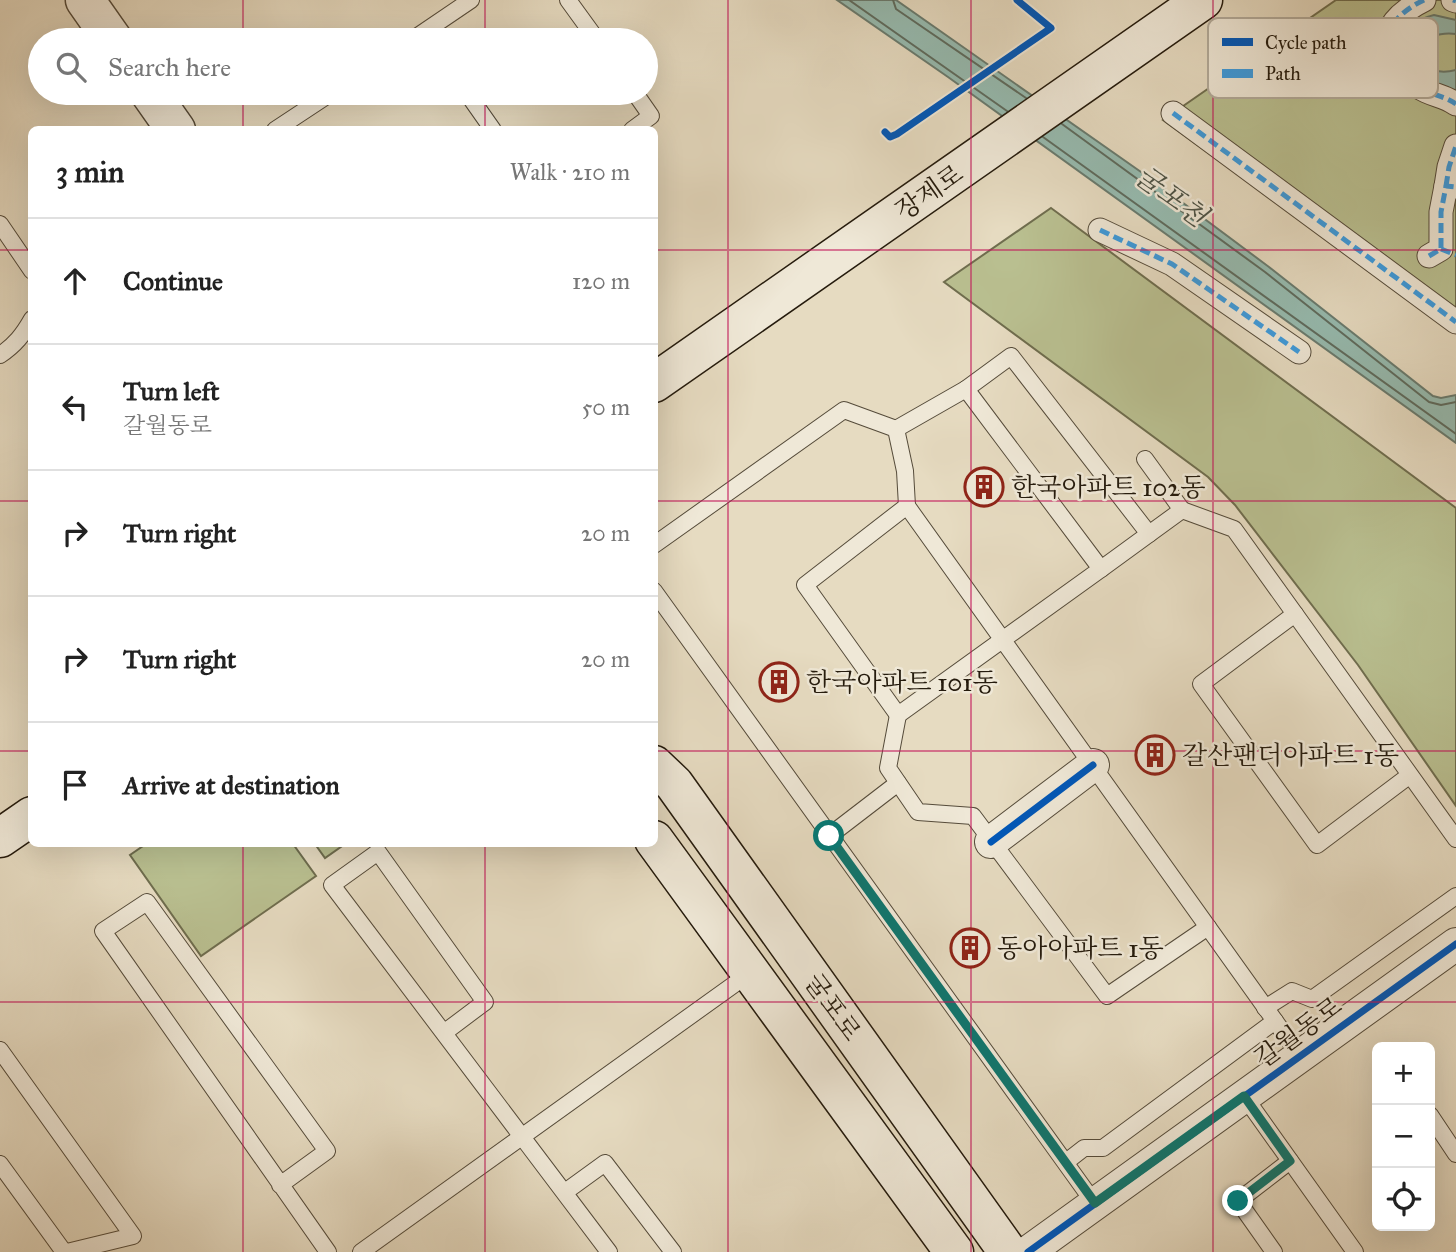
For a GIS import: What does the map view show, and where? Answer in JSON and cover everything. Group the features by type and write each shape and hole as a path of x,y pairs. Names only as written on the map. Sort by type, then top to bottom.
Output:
{"main road":[{"path":"85,0 105,28"},
{"name":"장제로","path":"658,380 1203,0"},
{"path":"158,105 173,126"},
{"name":"굴포로","path":"658,769 674,784 1008,1252"},
{"path":"0,838 28,819"},
{"name":"굴포로","path":"658,846 954,1252"}],"street":[{"path":"1398,18 1424,0"},
{"path":"1438,95 1456,104"},
{"path":"1173,113 1456,322"},
{"path":"1442,253 1441,212 1452,186 1449,167 1456,146"},
{"path":"1100,230 1172,264 1299,352"},
{"path":"992,842 1093,765"},
{"name":"갈월동로","path":"1028,1252 1456,944"}],"lane":[{"path":"435,28 471,0"},
{"path":"568,0 588,28"},
{"path":"281,126 313,105"},
{"path":"475,105 490,126"},
{"path":"638,126 652,116 644,105"},
{"path":"0,224 28,265"},
{"path":"0,355 24,334 28,326"},
{"path":"896,429 967,388 1012,356 1149,534"},
{"path":"967,388 1101,569"},
{"path":"658,542 844,410 896,429"},
{"path":"896,429 905,471 907,506 1300,1056"},
{"path":"1145,459 1182,510 1234,529 1456,839"},
{"path":"898,715 805,585 907,506"},
{"path":"1182,510 898,715 888,768 918,812 972,816 1107,996 1208,927"},
{"path":"658,598 1095,1203"},
{"path":"1295,614 1201,684 1317,845 1410,775"},
{"path":"829,836 898,783"},
{"path":"445,1032 485,1002 377,852 332,885 609,1252"},
{"path":"1066,1162 1084,1148 1103,1148 1270,1014 1292,991 1312,999 1456,896"},
{"path":"280,1185 327,1151 147,902 103,931 280,1185 328,1252"},
{"path":"362,1252 750,973"},
{"path":"0,1050 133,1236 66,1252 0,1164"},
{"path":"1244,1096 1355,1252"},
{"path":"1435,1122 1456,1154"},
{"path":"1274,1252 1238,1201 1290,1161"},
{"path":"565,1192 605,1163 673,1252"}],"green space":[{"path":"1336,0 1456,0 1456,332 1163,120 1208,89 1208,98 1438,98 1438,18 1310,18"},
{"path":"1051,208 1456,508 1456,806 1358,665 1235,505 1208,477 944,282"},
{"path":"142,847 295,847 316,876 201,956 130,855"},
{"path":"317,847 341,847 325,858"}],"water":[{"name":"굴포천","path":"837,0 896,0 1151,179 1269,267 1433,396 1441,398 1456,395 1456,443 948,77"},
{"path":"1434,15 1456,20 1456,34 1438,35 1438,18 1426,18"},
{"path":"1456,70 1456,95 1438,86 1438,71"}],"marked path":[{"path":"1398,18 1424,0"},
{"path":"1438,95 1456,104"},
{"path":"1173,113 1456,322"},
{"path":"1446,186 1456,146"},
{"path":"1429,256 1441,249 1441,212 1446,186 1456,187"},
{"path":"1100,230 1172,264 1299,352"},
{"path":"1441,249 1456,255"}],"cycle path":[{"path":"885,132 890,137 897,134 1051,28 1017,0"},
{"path":"991,842 1093,765"},
{"path":"1028,1252 1456,944"}],"place":[{"name":"한국아파트 102동","path":"984,487"},
{"name":"한국아파트 101동","path":"779,682"},
{"name":"갈산팬더아파트 1동","path":"1155,755"},
{"name":"동아아파트 1동","path":"970,948"}],"route":[{"path":"829,836 1095,1203 1244,1096 1290,1161 1238,1201"}]}
